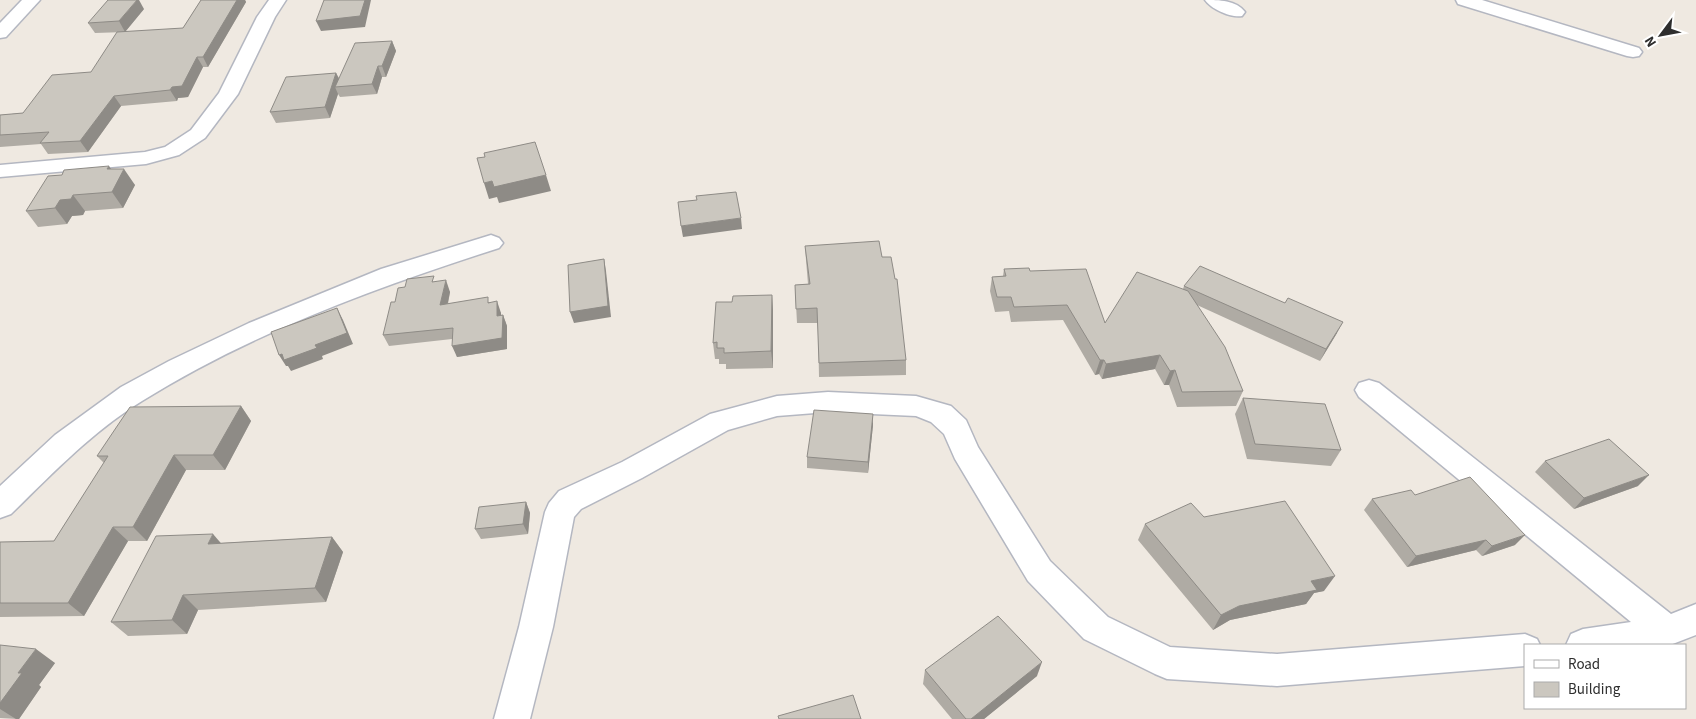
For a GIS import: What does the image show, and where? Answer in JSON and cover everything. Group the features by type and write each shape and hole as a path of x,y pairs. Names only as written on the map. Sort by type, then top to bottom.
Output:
{"street":[{"path":"0,33 32,0"},
{"path":"0,171 146,158 172,151 198,134 228,94 266,17 278,0"},
{"path":"1213,0 1236,12"},
{"path":"1464,0 1633,52"},
{"path":"0,505 65,443 131,394 178,368 258,330 390,274 491,243"},
{"path":"1369,390 1681,625"},
{"path":"512,719 536,628 560,512 570,500 623,475 720,422 777,406 828,402 916,406 941,414 956,428 965,450 1039,571 1096,628 1167,663 1276,670 1524,650"},
{"path":"1588,644 1681,625"}],"building":[{"path":"108,0 137,0 119,21 88,23"},
{"path":"201,0 237,0 203,57 197,57 182,86 172,87 170,90 114,96 80,141 40,143 49,132 0,135 0,115 23,113 52,75 91,72 117,32 183,28"},
{"path":"324,0 365,0 360,16 316,21"},
{"path":"392,41 382,66 378,66 372,84 335,87 355,43"},
{"path":"336,73 325,107 270,112 286,77"},
{"path":"535,142 546,175 494,187 492,181 484,183 477,158 485,157 484,153"},
{"path":"109,166 107,169 124,169 112,192 73,195 71,199 60,200 55,208 26,211 48,176 62,175 64,170"},
{"path":"736,192 741,218 681,226 678,202 697,200 696,196"},
{"path":"879,241 882,257 891,257 895,279 897,279 906,360 819,363 817,308 796,309 795,285 810,284 805,246"},
{"path":"604,259 608,306 570,312 568,265"},
{"path":"1200,266 1285,303 1288,298 1343,322 1326,349 1184,286"},
{"path":"1029,268 1030,271 1086,269 1105,323 1137,272 1188,291 1225,347 1243,391 1182,392 1175,370 1170,371 1160,355 1106,364 1104,360 1100,360 1067,305 1014,307 1011,297 997,297 992,277 1006,276 1004,269"},
{"path":"434,276 432,282 446,280 440,305 488,297 488,303 497,301 497,316 503,315 502,338 452,346 453,328 383,335 391,302 395,302 398,288 405,287 407,279"},
{"path":"772,295 771,351 724,353 724,348 717,348 717,342 713,343 716,302 732,302 733,296"},
{"path":"337,308 347,333 315,345 317,348 284,360 282,354 279,355 271,332"},
{"path":"1243,398 1325,404 1341,450 1255,444"},
{"path":"241,406 213,455 174,455 133,527 113,527 68,603 0,603 0,542 54,541 108,456 97,456 130,407"},
{"path":"814,410 873,414 868,462 807,457"},
{"path":"1609,439 1649,475 1584,498 1545,461"},
{"path":"1470,477 1525,535 1492,546 1486,540 1416,556 1372,499 1411,490 1415,495"},
{"path":"1285,501 1335,576 1311,581 1317,590 1239,606 1221,615 1145,524 1191,503 1204,517"},
{"path":"526,502 523,524 475,529 479,507"},
{"path":"213,534 208,544 332,537 315,588 183,595 172,620 111,622 156,536"},
{"path":"998,616 1042,662 971,719 966,719 925,670"},
{"path":"0,645 36,649 18,673 22,673 0,703"},
{"path":"853,695 861,719 779,719 778,716"}]}
